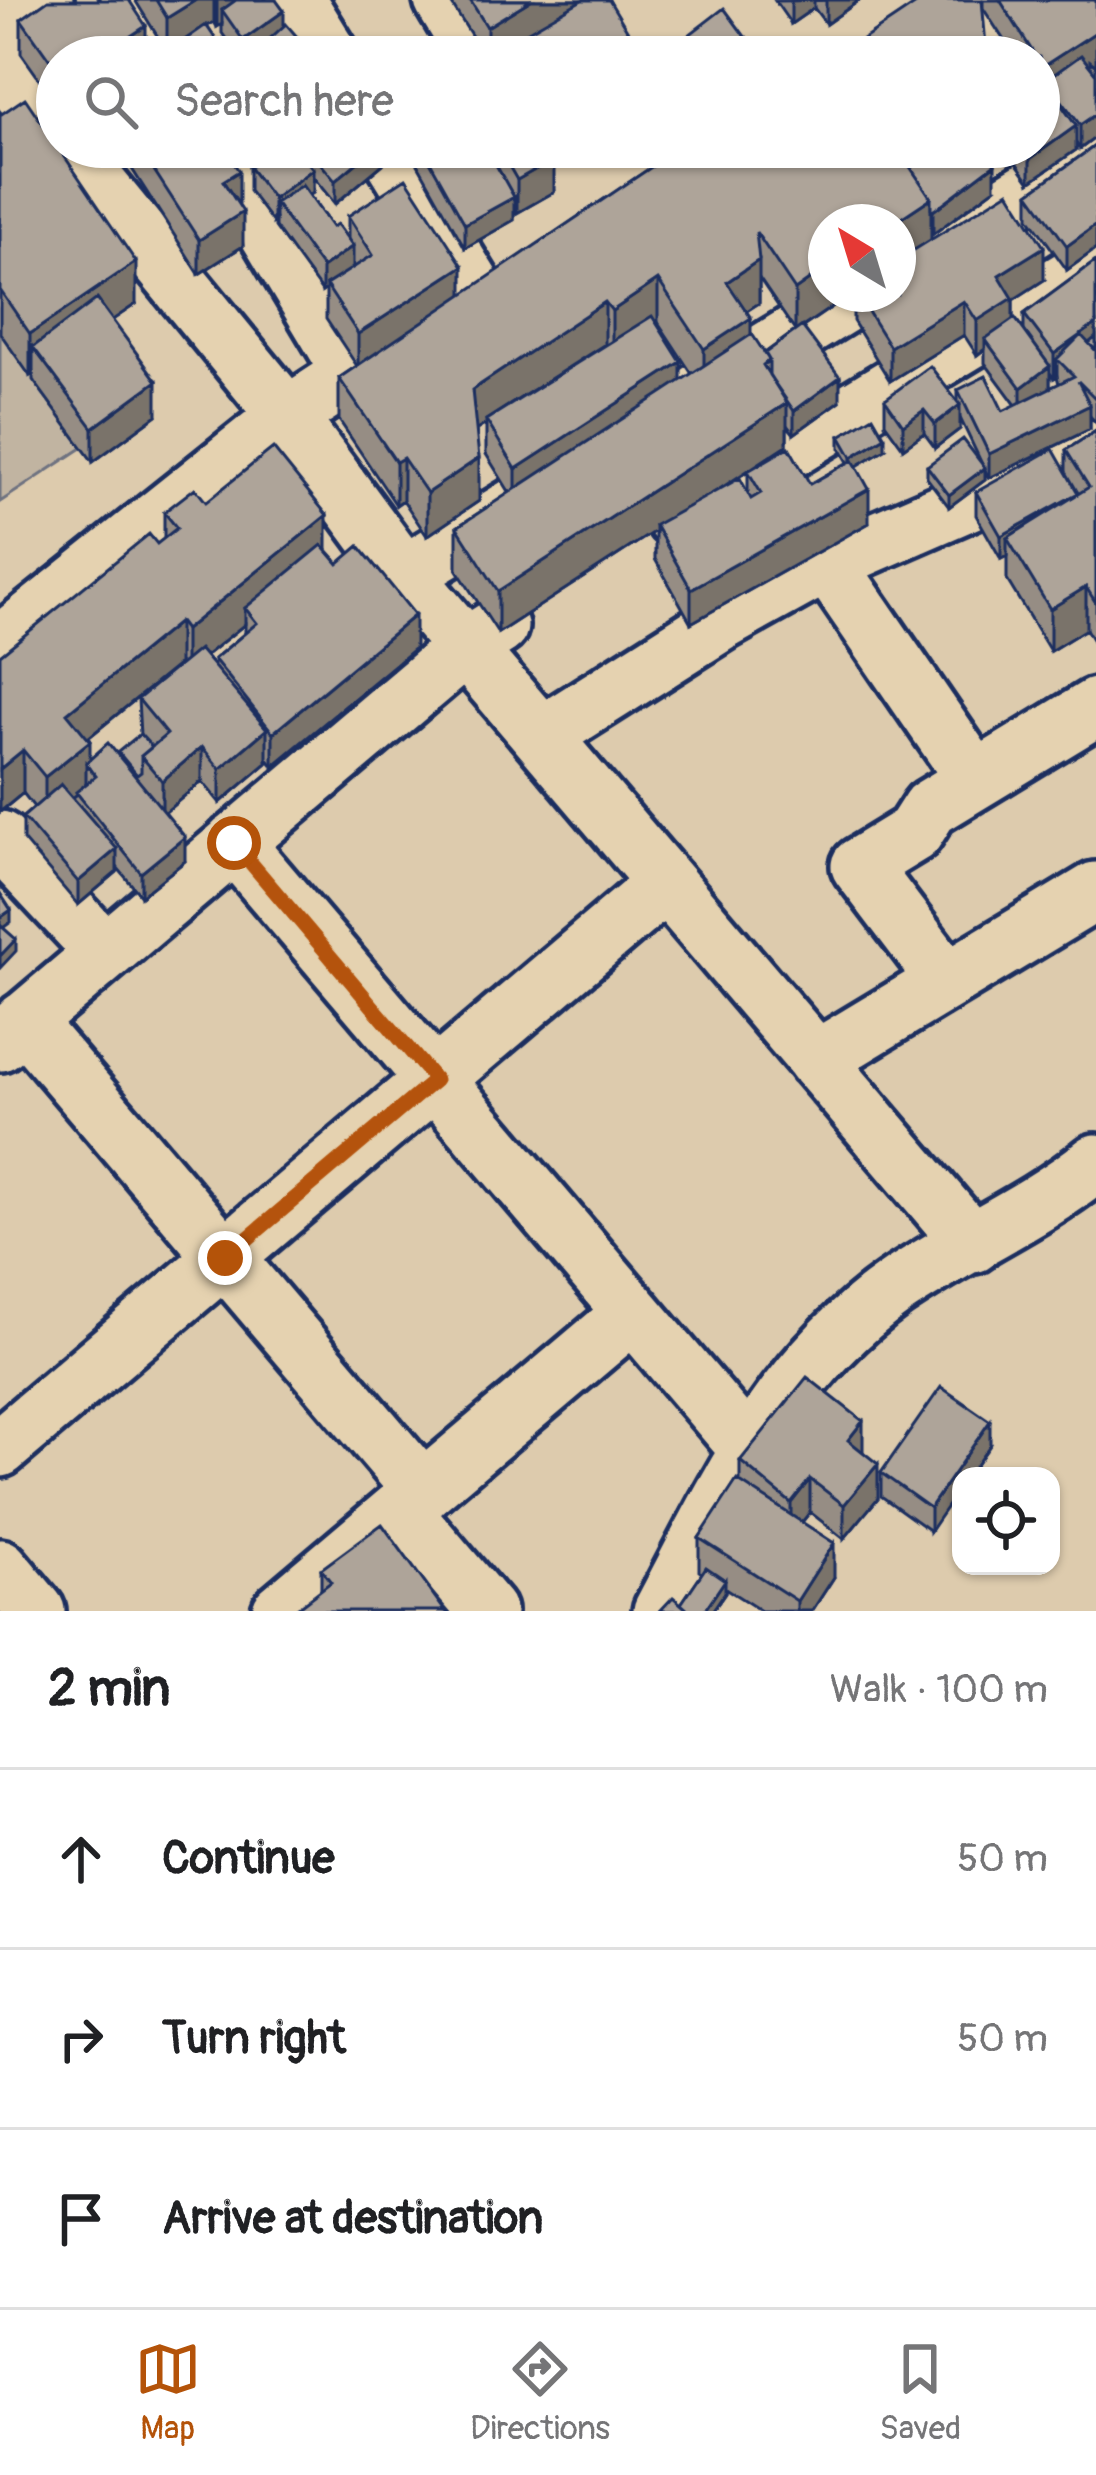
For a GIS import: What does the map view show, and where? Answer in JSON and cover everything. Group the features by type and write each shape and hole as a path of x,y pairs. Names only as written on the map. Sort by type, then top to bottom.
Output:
{"street":[{"path":"0,30 44,0"},
{"path":"129,0 151,36"},
{"path":"296,0 319,36"},
{"path":"443,0 464,36"},
{"path":"0,64 36,108"},
{"path":"916,260 1096,149"},
{"path":"85,168 286,416 404,575 973,1244"},
{"path":"230,168 351,371"},
{"path":"0,645 286,416 497,282 404,168"},
{"path":"628,548 1096,263"},
{"path":"662,416 831,312"},
{"path":"542,736 721,622 827,563 1096,446"},
{"path":"404,575 563,477"},
{"path":"827,563 975,779"},
{"path":"487,1611 412,1500 225,1258 12,1032 466,646 547,597"},
{"path":"947,981 860,866 914,833 931,808 1096,707"},
{"path":"0,840 105,952"},
{"path":"234,843 748,1448"},
{"path":"0,1448 666,883"},
{"path":"816,1060 1096,891"},
{"path":"662,1611 748,1448 792,1385 849,1324 896,1287 973,1244 1096,1163"},
{"path":"281,1611 633,1313"},
{"path":"0,1568 36,1611"}],"shaded area":[{"path":"0,311 88,444 0,502"}],"building":[{"path":"48,0 129,0 146,26 131,36 36,36 36,40 21,19"},
{"path":"156,0 196,0 167,18"},
{"path":"236,0 276,0 284,11 249,36 240,36 222,10"},
{"path":"470,0 531,0 487,27"},
{"path":"582,0 609,0 631,36 520,36"},
{"path":"922,0 982,0 985,36 868,36"},
{"path":"1000,0 1096,0 1096,32 1060,55 1060,36 1023,36"},
{"path":"724,8 745,36 688,36"},
{"path":"286,24 296,36 273,36"},
{"path":"206,25 213,36 190,36"},
{"path":"1081,55 1096,74 1096,114 1080,125 1060,99 1060,70"},
{"path":"25,98 36,114 36,168 72,168 136,262 30,334 0,290 0,115"},
{"path":"1060,103 1076,126 1060,137"},
{"path":"1096,145 1096,225 1067,246 1029,193"},
{"path":"153,168 239,171 223,181 243,212 199,240"},
{"path":"250,168 313,169 273,199"},
{"path":"324,168 351,168 335,181"},
{"path":"434,168 498,168 514,197 465,224"},
{"path":"510,168 538,168 517,180"},
{"path":"650,168 911,168 931,198 916,208 916,204 808,204 808,281 795,290 756,232 759,260 727,282 751,318 704,349 658,280 612,311 605,302 472,390 479,458 427,493 403,458 396,462 339,378"},
{"path":"911,168 990,168 933,211 931,198"},
{"path":"406,178 463,266 358,334 326,285 373,255 348,216"},
{"path":"302,185 332,227 337,224 353,246 322,268 275,203"},
{"path":"1009,191 1044,247 999,275 1013,298 977,321 964,301 890,347 868,312 916,312 916,249"},
{"path":"1096,261 1096,324 1054,354 1024,314"},
{"path":"97,299 157,381 93,428 33,347"},
{"path":"652,316 681,362 516,469 486,420"},
{"path":"1015,318 1050,366 1021,388 985,339"},
{"path":"802,326 840,377 794,411 769,375 765,353"},
{"path":"752,334 769,360 763,365 787,403 498,591 457,527"},
{"path":"1081,335 1096,351 1096,399 1078,381 1090,405 989,454 958,390 986,376 1003,411 1074,376 1057,359"},
{"path":"930,366 960,405 935,424 924,410 903,425 885,399"},
{"path":"873,416 885,437 852,457 840,436"},
{"path":"1096,431 1096,603 1086,587 1050,609 1007,538 1089,487 1066,450"},
{"path":"963,439 985,468 949,495 927,466"},
{"path":"789,447 810,484 853,460 869,489 691,589 655,525 740,478 751,499 761,493 748,471"},
{"path":"273,448 327,515 185,630 179,622 67,713 90,741 45,777 23,750 0,769 0,655 149,534 157,544 177,528 164,512 195,488 206,502"},
{"path":"1053,449 1078,493 1001,536 976,492"},
{"path":"322,545 338,564 359,546 415,615 273,733 214,659 257,623 245,608"},
{"path":"199,649 267,729 220,769 202,747 162,781 141,756 167,734 138,699"},
{"path":"140,734 152,747 141,756 137,775 118,752"},
{"path":"108,743 185,837 141,873 76,792 96,776 86,763"},
{"path":"61,784 117,849 78,882 23,817"},
{"path":"0,893 11,910 0,918"},
{"path":"0,925 16,939 0,956"},
{"path":"807,1377 863,1421 848,1440 878,1464 844,1505 810,1479 791,1503 740,1461"},
{"path":"941,1387 990,1421 958,1467 952,1467 952,1476 930,1508 881,1473"},
{"path":"737,1480 834,1543 797,1601 699,1538"},
{"path":"382,1524 445,1611 293,1611 331,1582 321,1569"},
{"path":"706,1567 725,1580 704,1611 689,1611 681,1604"},
{"path":"673,1597 689,1611 660,1611"}],"route":[{"path":"225,1258 435,1080 234,843"}]}
